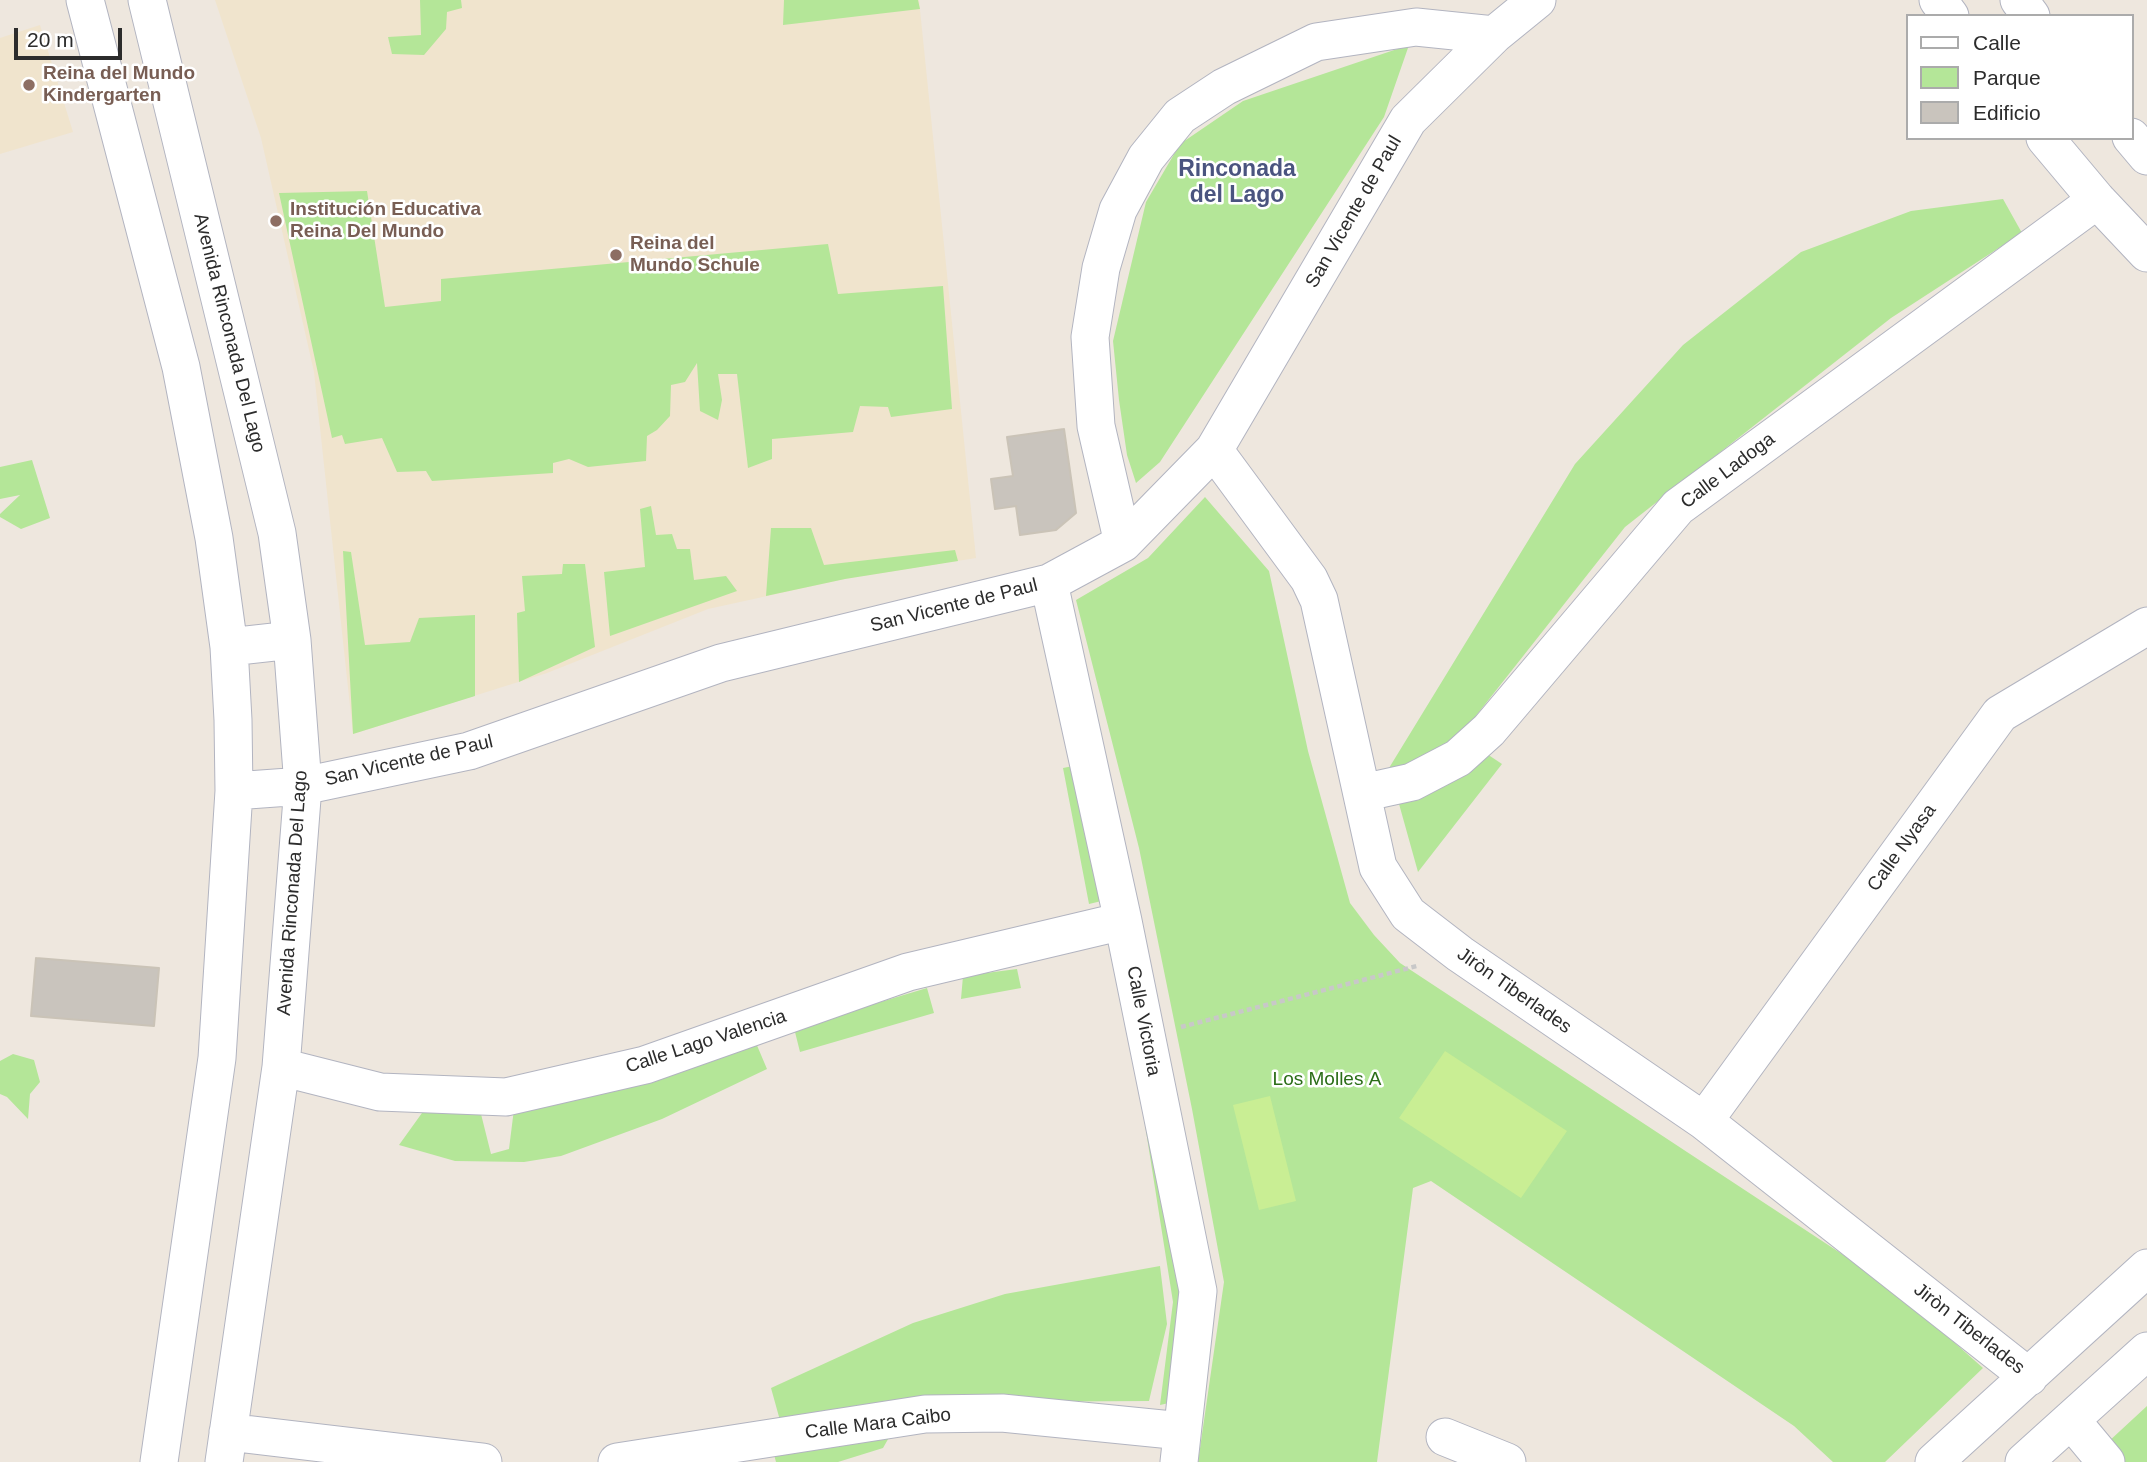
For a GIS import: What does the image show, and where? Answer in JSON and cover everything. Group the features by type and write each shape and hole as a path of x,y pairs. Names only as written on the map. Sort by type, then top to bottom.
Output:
{"street":[{"path":"85,0 181,367 215,538 229,647 234,791 217,1058 159,1462"},
{"name":"Avenida Rinconada Del Lago","path":"147,0 277,533 292,640 303,786 281,1068 226,1447"},
{"name":"San Vicente de Paul","path":"234,791 303,786 469,751 721,663 1049,583 1123,543 1214,450 1408,120 1494,34 1537,0"},
{"path":"1123,543 1096,426 1090,337 1101,268 1118,210 1146,158 1180,116 1224,88 1316,41 1416,27 1494,34"},
{"path":"2133,139 2147,156"},
{"path":"2047,140 2097,200 2147,253"},
{"name":"Calle Ladoga","path":"1362,793 1412,782 1458,758 1489,730 1678,507 2097,200"},
{"name":"Jiròn Tiberlades","path":"1214,450 1309,579 1319,600 1378,867 1408,914 1460,954 1704,1121 2029,1377"},
{"name":"Calle Victoria","path":"1049,583 1124,921 1198,1291 1180,1446"},
{"name":"Calle Nyasa","path":"1704,1121 2000,714 2147,626"},
{"path":"229,647 292,640"},
{"name":"Calle Lago Valencia","path":"281,1068 380,1092 506,1097 645,1065 908,972 1124,921"},
{"path":"1934,1462 2147,1268"},
{"path":"2024,1462 2147,1352"},
{"name":"Calle Mara Caibo","path":"617,1462 925,1414 1002,1413 1180,1446"},
{"path":"2071,1420 2106,1462"},
{"path":"1445,1437 1507,1462"},
{"path":"226,1447 483,1462"}],"path":[{"path":"1147,1037 1460,954"}],"shaded area":[{"name":"Reina del Mundo Schule","path":"215,0 919,0 976,558 845,579 708,609 547,673 353,734 314,372 261,138"},
{"name":"Reina del Mundo Kindergarten","path":"40,25 73,132 0,154 0,38"}],"green space":[{"path":"420,0 461,0 462,8 447,12 446,29 424,55 392,54 388,37 421,35"},
{"path":"784,0 918,0 920,9 783,25"},
{"path":"1409,45 1384,117 1160,462 1136,483 1127,455 1113,341 1146,202 1180,144 1243,101"},
{"path":"367,191 385,307 441,301 441,279 828,244 838,294 943,286 952,409 891,417 888,407 860,406 853,432 772,439 772,459 748,468 737,374 718,374 722,400 718,420 700,411 697,363 685,382 671,385 670,416 647,436 646,461 588,467 569,459 553,463 553,473 432,481 426,471 397,472 382,438 345,444 342,435 332,438 279,193"},
{"path":"2003,199 2022,233 1891,318 1625,527 1460,736 1502,764 1418,872 1389,768 1575,464 1683,345 1801,252 1911,211"},
{"path":"32,460 50,518 21,529 0,517 20,495 0,499 0,467"},
{"name":"Los Molles A","path":"1205,497 1269,571 1308,751 1350,903 1374,935 1400,963 1892,1287 1983,1368 1885,1462 1833,1462 1794,1426 1431,1181 1413,1188 1377,1462 1198,1462 1224,1282 1139,848 1076,600 1148,558"},
{"path":"651,506 656,535 672,534 677,549 690,549 694,580 726,576 737,591 610,636 604,572 645,567 640,509"},
{"path":"771,528 811,528 824,565 955,550 958,561 845,579 766,596"},
{"path":"343,551 351,552 365,645 410,642 419,618 475,615 475,696 353,734"},
{"path":"563,564 585,564 595,647 519,682 517,613 525,611 522,576 562,574"},
{"path":"1078,765 1110,899 1089,904 1063,768"},
{"path":"1017,969 1021,988 961,999 963,976"},
{"path":"927,988 934,1013 800,1052 794,1028"},
{"path":"753,1036 767,1069 662,1119 561,1156 524,1162 455,1161 399,1145 427,1106 479,1106 491,1154 509,1149 514,1109"},
{"path":"1445,1051 1567,1131 1521,1198 1399,1118"},
{"path":"13,1054 34,1060 40,1082 30,1094 28,1119 7,1097 0,1094 0,1061"},
{"path":"1270,1096 1296,1201 1259,1210 1233,1105"},
{"path":"1152,1111 1186,1301 1169,1403 1160,1405 1173,1302 1143,1112"},
{"path":"1160,1266 1167,1324 1149,1401 982,1402 781,1424 771,1388 913,1323 1005,1294"},
{"path":"2147,1406 2147,1462 2124,1462 2107,1443"},
{"path":"891,1434 883,1448 838,1462 776,1462 772,1447"}],"building":[{"path":"1064,429 1076,513 1056,530 1020,535 1016,506 995,509 991,479 1013,476 1007,437"},
{"path":"36,958 159,968 154,1026 31,1016"}],"place":[{"name":"Reina del Mundo Kindergarten","path":"29,85"},
{"name":"Institución Educativa Reina Del Mundo","path":"276,221"},
{"name":"Reina del Mundo Schule","path":"616,255"}],"district":[{"name":"Rinconada del Lago","path":"1237,183"}]}
